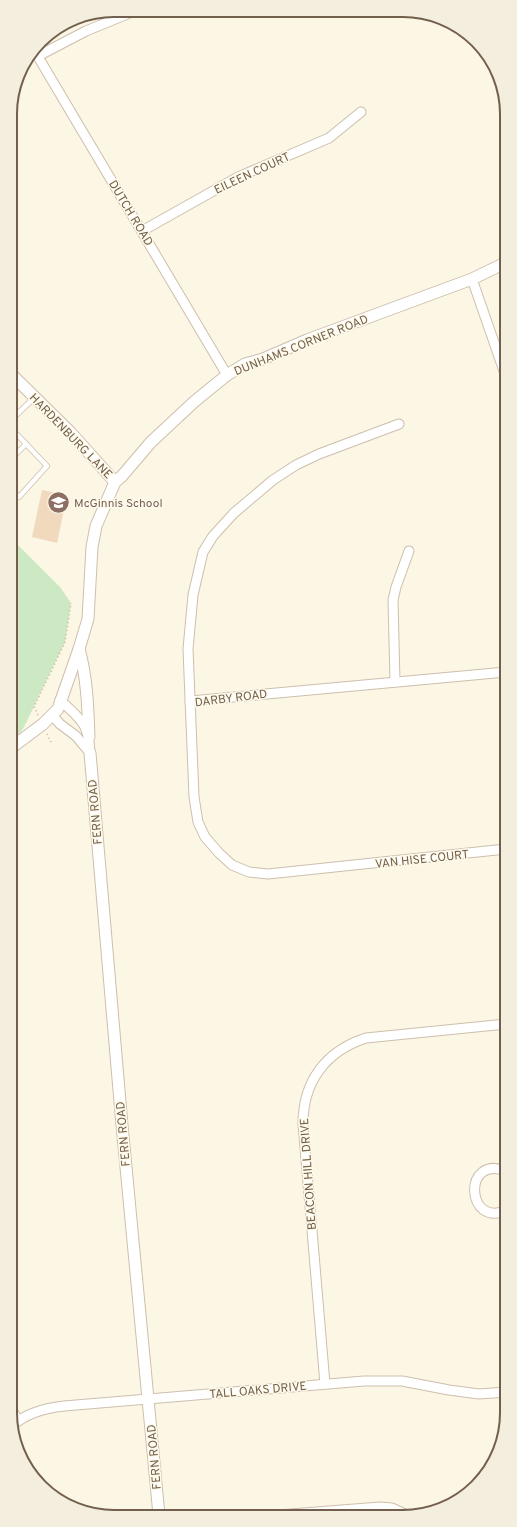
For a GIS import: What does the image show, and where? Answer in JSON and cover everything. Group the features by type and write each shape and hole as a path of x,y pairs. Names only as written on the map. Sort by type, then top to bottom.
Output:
{"street":[{"path":"40,51 120,17"},
{"name":"DUTCH ROAD","path":"37,55 227,375"},
{"name":"EILEEN COURT","path":"142,231 238,177 329,138 361,112"},
{"name":"DUNHAMS CORNER ROAD","path":"17,744 43,724 58,709 88,619 92,546 96,526 115,482 156,438 195,401 227,375 245,364 263,359 307,340 472,279 500,265"},
{"path":"472,279 500,360"},
{"name":"HARDENBURG LANE","path":"17,380 71,433 115,482"},
{"path":"190,701 188,649 194,595 203,552 213,536 234,513 273,480 296,464 399,424"},
{"path":"395,682 393,600 409,551"},
{"path":"79,649 86,686 89,737"},
{"name":"DARBY ROAD","path":"338,868 262,874 249,872 232,865 219,853 205,837 198,822 194,797 190,701 500,673"},
{"name":"FERN ROAD","path":"60,700 82,720 89,737 123,1133 159,1510"},
{"path":"52,715 60,724 76,736 90,753"},
{"name":"VAN HISE COURT","path":"338,868 500,850"},
{"name":"BEACON HILL DRIVE","path":"325,1384 304,1124 306,1097 313,1081 322,1066 335,1054 350,1044 366,1038 500,1025"},
{"path":"500,1169 494,1168 487,1170 481,1174 474,1186 476,1200 485,1210 491,1213 500,1212"},
{"name":"TALL OAKS DRIVE","path":"18,1422 41,1410 52,1407 364,1381 402,1381 448,1390 479,1394 500,1392"},
{"path":"342,1510 380,1507 396,1510"}],"lane":[{"path":"17,414 34,398"},
{"path":"17,434 47,466 19,497 17,495"},
{"path":"17,453 26,444"}],"path":[{"path":"34,707 65,642 71,603"}],"green space":[{"path":"17,544 60,587 71,603 65,642 17,739"}],"building":[{"path":"42,490 67,495 57,543 32,537"}],"place":[{"name":"McGinnis School","path":"58,503"}]}
